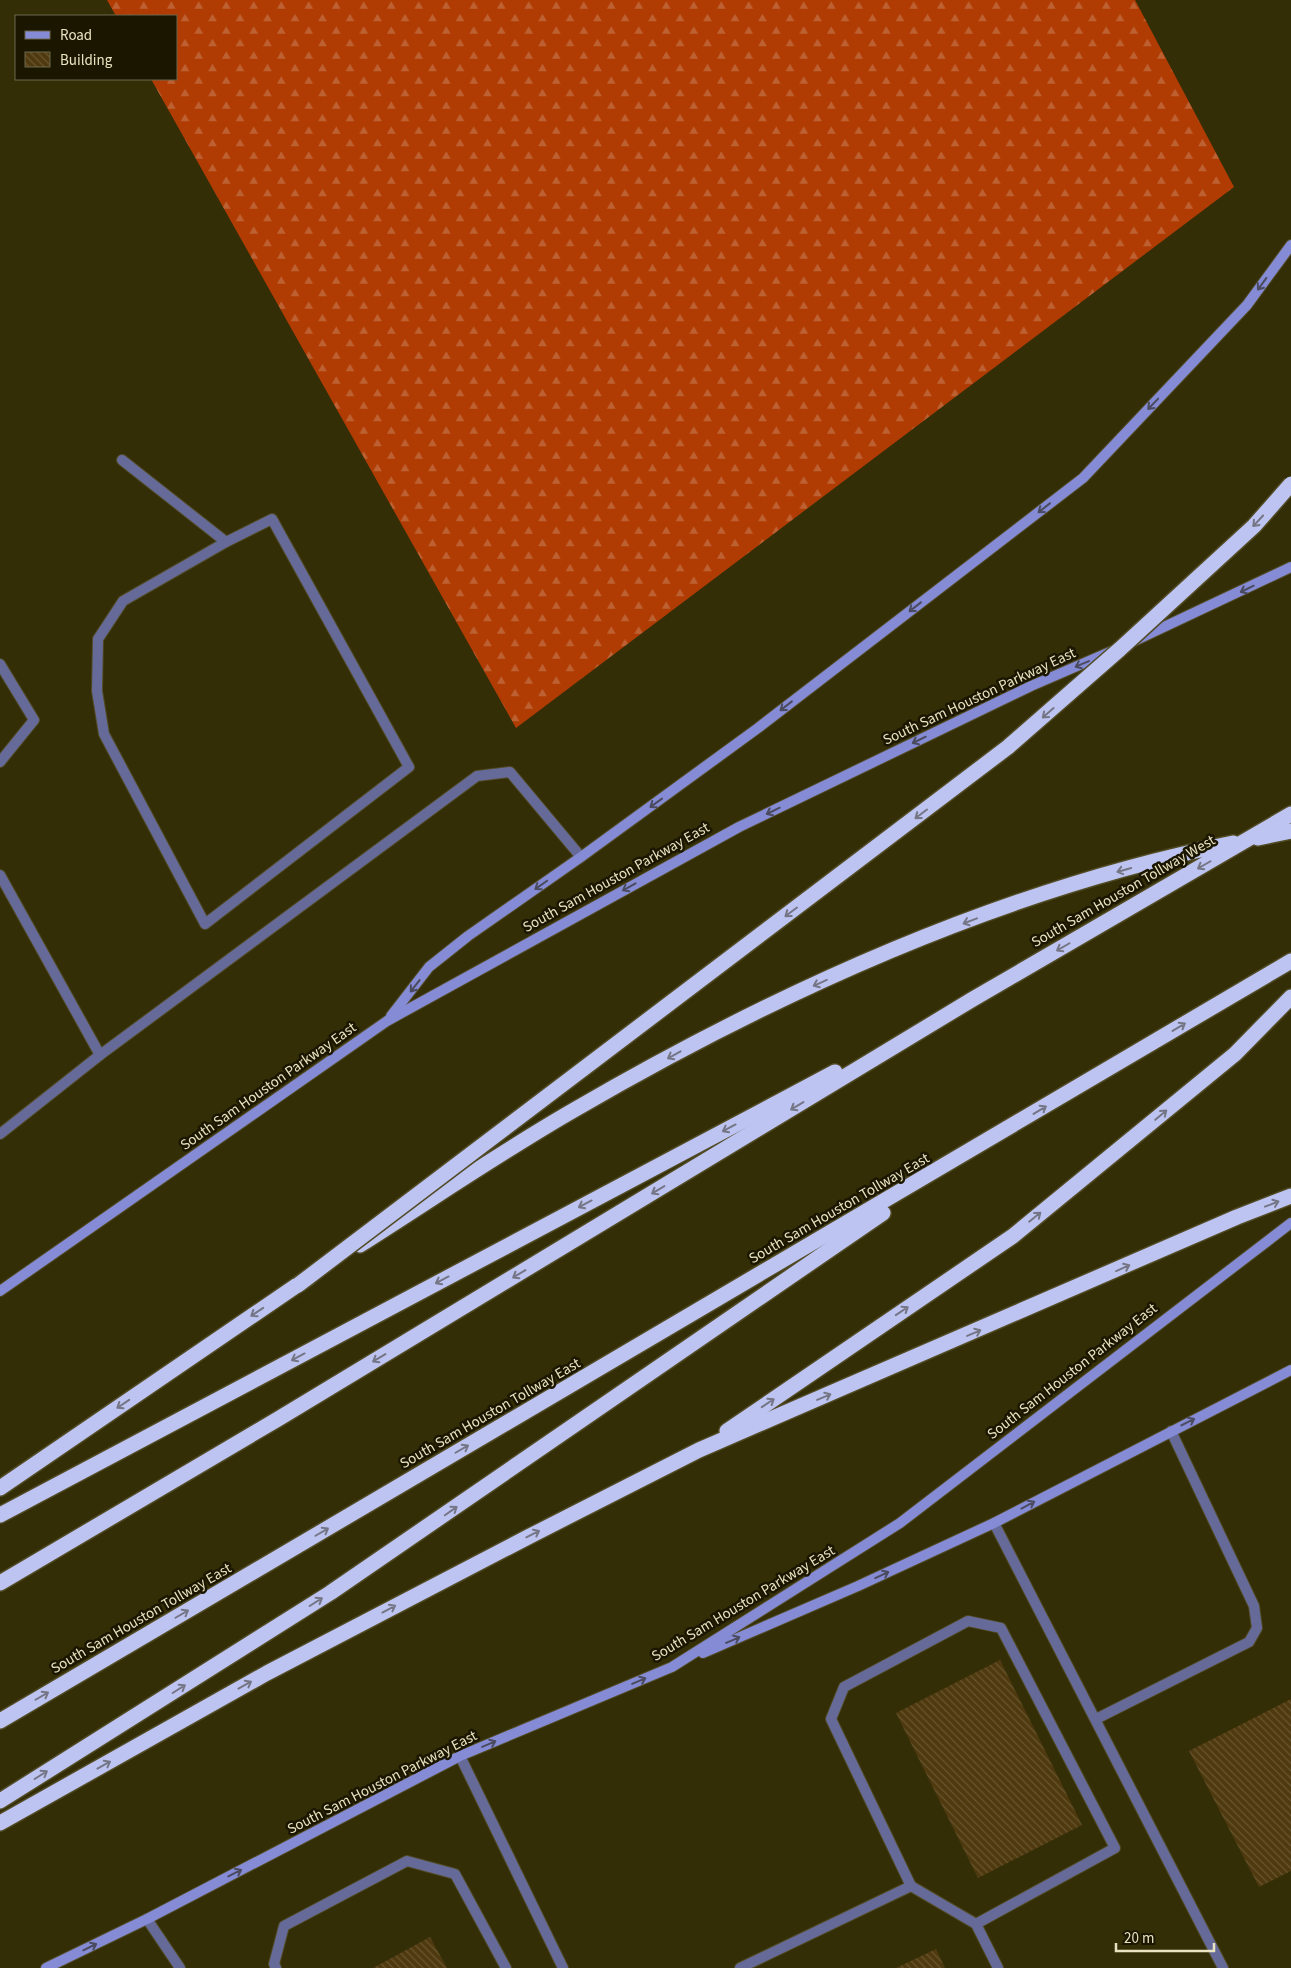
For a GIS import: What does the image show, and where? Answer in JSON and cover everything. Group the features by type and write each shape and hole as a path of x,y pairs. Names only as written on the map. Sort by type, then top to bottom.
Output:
{"highway":[{"path":"298,1285 1008,748 1120,649 1254,526 1291,484"},
{"name":"South Sam Houston Tollway West","path":"973,999 1291,814"},
{"path":"0,1488 298,1285 573,1110 743,1018 897,948 1044,893 1188,852 1291,832"},
{"path":"0,1801 330,1594 992,1138 1291,961"},
{"path":"699,1450 1013,1236 1235,1054 1291,997"},
{"path":"0,1515 973,999"},
{"path":"0,1583 278,1420 973,999"},
{"name":"South Sam Houston Tollway East","path":"0,1721 992,1138"},
{"path":"0,1823 267,1673 699,1450 1237,1217 1291,1196"}],"main road":[{"path":"387,1021 429,966 758,728 1083,478 1247,305 1291,245"},
{"name":"South Sam Houston Parkway East","path":"0,1291 387,1021 739,827 1031,686 1159,631 1291,568"},
{"name":"South Sam Houston Parkway East","path":"46,1968 147,1919 460,1756 672,1667 900,1523 1291,1223"},
{"path":"672,1667 858,1586 994,1523 1291,1370"}],"street":[{"path":"122,460 226,542"},
{"path":"272,519 409,767 205,924 104,734 96,691 98,639 123,601 226,542 272,519"},
{"path":"0,664 34,720 0,762"},
{"path":"0,1134 100,1055 476,776 510,772 581,857"},
{"path":"0,875 100,1055"},
{"path":"1096,1719 1249,1642 1257,1628 1254,1606 1171,1431"},
{"path":"994,1523 1222,1968"},
{"path":"976,1924 1115,1848 1001,1628 968,1621 844,1687 831,1719 911,1886 976,1924 998,1968"},
{"path":"460,1756 563,1968"},
{"path":"276,1968 274,1964 284,1926 407,1861 455,1874 506,1968"},
{"path":"740,1968 911,1886"},
{"path":"147,1919 180,1968"}],"green space":[{"path":"107,0 1135,0 1234,187 516,728 152,80 178,80 178,15 115,15"}],"building":[{"path":"1000,1660 1082,1825 978,1878 896,1713"},
{"path":"1291,1699 1291,1871 1259,1887 1189,1751"},
{"path":"430,1937 447,1968 373,1968"},
{"path":"936,1949 945,1968 896,1968"}]}
